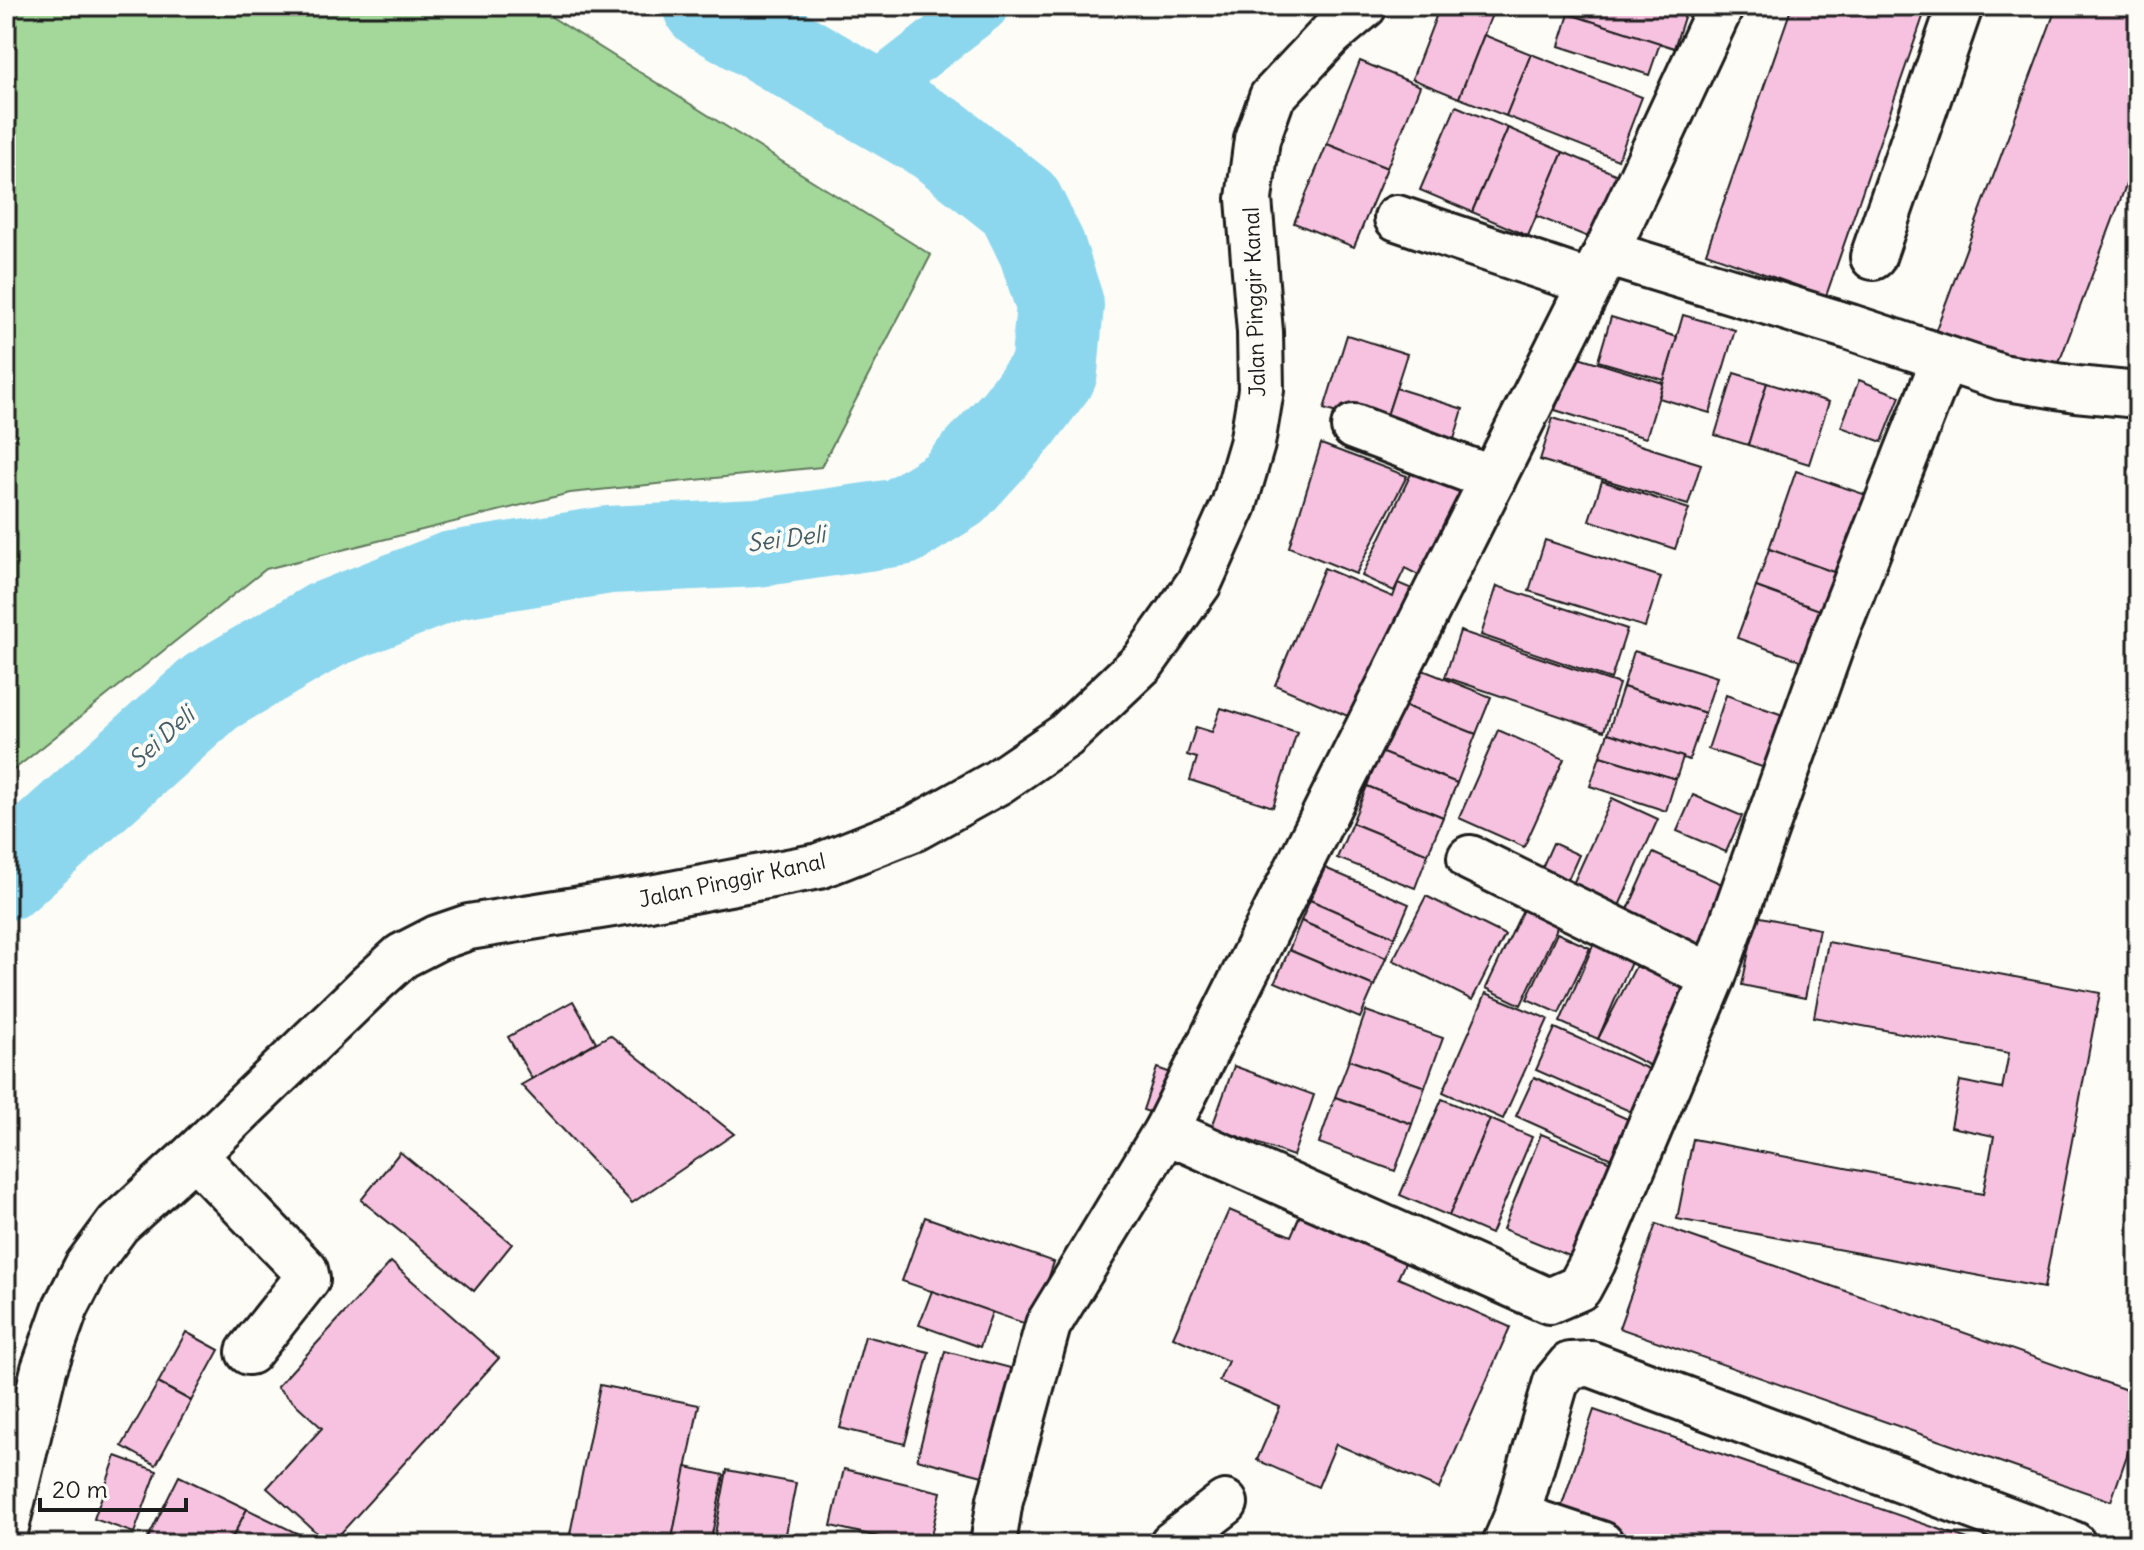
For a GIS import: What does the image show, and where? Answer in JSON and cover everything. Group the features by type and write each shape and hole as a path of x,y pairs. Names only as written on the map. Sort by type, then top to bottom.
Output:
{"street":[{"name":"Jalan Pinggir Kanal","path":"6,1527 44,1369 66,1307 87,1266 118,1224 402,956 437,938 469,927 650,898 819,866 915,828 998,782 1065,736 1143,662 1199,583 1234,505 1252,444 1261,390 1260,332 1249,199 1257,139 1272,97 1331,34 1364,6"},
{"path":"993,1544 1000,1500 1048,1325 1166,1131 1598,268 1721,6"},
{"path":"1873,257 1953,8"},
{"path":"1397,218 1850,327 2001,377 2138,395"},
{"path":"1166,1131 1549,1301 1579,1288 1593,1262 1713,977 1835,635 1944,359"},
{"path":"1354,427 1493,479"},
{"path":"1470,858 1713,977"},
{"path":"194,1155 305,1270 307,1279 249,1352"},
{"path":"1601,1544 1511,1530 1556,1382 1570,1365 1591,1364 2073,1544"},
{"path":"1172,1544 1225,1503"}],"green space":[{"path":"6,6 534,6 931,255 821,467 570,493 266,569 6,776"}],"building":[{"path":"1440,6 1487,6 1494,9 1459,98 1412,79"},
{"path":"1557,6 1661,6 1685,14 1674,48 1569,14"},
{"path":"1661,6 1710,6 1705,20"},
{"path":"1792,6 1900,6 1924,14 1826,296 1706,253"},
{"path":"2057,6 2138,6 2138,153 2054,376 1935,332"},
{"path":"1569,14 1660,43 1649,75 1559,46"},
{"path":"1484,35 1531,54 1506,116 1459,98"},
{"path":"1531,54 1642,97 1618,160 1506,116"},
{"path":"1360,61 1420,86 1387,168 1327,144"},
{"path":"1456,106 1508,128 1472,212 1420,190"},
{"path":"1508,128 1563,152 1528,236 1472,212"},
{"path":"1327,144 1387,168 1354,247 1294,223"},
{"path":"1563,152 1620,176 1593,239 1536,216"},
{"path":"1683,315 1735,330 1710,413 1659,398"},
{"path":"1611,317 1677,337 1664,380 1598,361"},
{"path":"1347,335 1407,354 1383,428 1324,409"},
{"path":"1572,355 1663,383 1646,438 1555,410"},
{"path":"1734,373 1767,383 1748,445 1715,435"},
{"path":"1859,380 1900,396 1882,442 1841,427"},
{"path":"1767,383 1829,402 1809,464 1748,445"},
{"path":"1396,388 1463,409 1451,449 1383,428"},
{"path":"1553,418 1701,464 1688,505 1540,460"},
{"path":"1321,444 1407,476 1356,574 1289,547"},
{"path":"1419,457 1473,483 1426,579 1405,568 1394,591 1362,576"},
{"path":"1796,471 1881,500 1853,579 1769,549"},
{"path":"1602,481 1689,509 1675,549 1589,520"},
{"path":"1545,540 1661,577 1645,627 1529,591"},
{"path":"1769,549 1853,579 1839,617 1756,587"},
{"path":"1324,568 1393,597 1398,583 1419,592 1364,723 1275,685"},
{"path":"1497,586 1627,629 1611,679 1481,635"},
{"path":"1756,587 1839,617 1822,668 1737,638"},
{"path":"1460,631 1619,684 1604,731 1445,677"},
{"path":"1634,651 1717,677 1705,713 1623,687"},
{"path":"1415,667 1491,697 1476,734 1400,704"},
{"path":"1623,687 1705,713 1689,760 1608,733"},
{"path":"1726,695 1797,720 1780,773 1708,749"},
{"path":"1400,704 1476,734 1457,783 1380,752"},
{"path":"1221,708 1297,732 1273,807 1190,780 1197,758 1187,755 1196,727 1212,732"},
{"path":"1498,730 1564,759 1524,847 1459,818"},
{"path":"1608,733 1683,757 1676,779 1600,756"},
{"path":"1380,752 1457,783 1443,817 1367,786"},
{"path":"1600,756 1676,779 1666,811 1590,786"},
{"path":"1367,786 1443,817 1428,854 1352,823"},
{"path":"1693,795 1742,816 1726,852 1677,831"},
{"path":"1612,798 1658,819 1619,906 1572,886"},
{"path":"1352,823 1428,854 1415,888 1337,858"},
{"path":"1553,843 1579,855 1563,891 1537,879"},
{"path":"1653,853 1742,893 1714,955 1625,916"},
{"path":"1325,868 1409,904 1395,937 1310,900"},
{"path":"1426,896 1505,935 1472,1000 1393,960"},
{"path":"1310,900 1395,937 1386,958 1301,921"},
{"path":"1527,901 1562,917 1521,1005 1486,988"},
{"path":"1756,916 1819,929 1805,998 1742,985"},
{"path":"1301,921 1386,958 1374,986 1289,950"},
{"path":"1557,933 1590,948 1559,1013 1527,999"},
{"path":"1828,942 2100,993 2044,1288 1677,1219 1693,1139 1983,1194 1994,1136 1951,1127 1960,1081 2002,1089 2009,1053 1814,1017"},
{"path":"1594,943 1632,960 1598,1039 1560,1022"},
{"path":"1289,950 1374,986 1360,1018 1275,982"},
{"path":"1639,960 1704,995 1662,1072 1598,1039"},
{"path":"1486,993 1548,1019 1503,1119 1443,1092"},
{"path":"573,1001 596,1042 532,1079 508,1037"},
{"path":"1366,1011 1443,1038 1425,1087 1349,1060"},
{"path":"1555,1028 1669,1078 1650,1120 1536,1070"},
{"path":"610,1035 734,1134 632,1203 521,1085"},
{"path":"1349,1060 1425,1087 1412,1124 1335,1097"},
{"path":"1234,1066 1314,1095 1293,1156 1212,1127"},
{"path":"1157,1068 1177,1075 1163,1117 1143,1110"},
{"path":"1534,1077 1634,1122 1616,1161 1516,1116"},
{"path":"1335,1097 1412,1124 1395,1171 1319,1143"},
{"path":"1442,1099 1490,1119 1449,1216 1400,1195"},
{"path":"1490,1119 1532,1137 1491,1234 1449,1216"},
{"path":"1541,1134 1616,1164 1577,1259 1503,1229"},
{"path":"400,1152 512,1244 474,1291 361,1200"},
{"path":"1229,1210 1291,1236 1301,1213 1413,1245 1398,1278 1510,1327 1439,1489 1336,1444 1318,1487 1257,1460 1280,1407 1219,1381 1228,1361 1173,1337"},
{"path":"925,1217 1054,1262 1032,1326 902,1281"},
{"path":"1656,1224 2138,1394 2138,1424 2111,1501 1619,1328"},
{"path":"391,1262 499,1358 329,1544 267,1488 322,1428 277,1387"},
{"path":"932,1291 992,1312 980,1347 919,1325"},
{"path":"186,1332 219,1350 191,1401 158,1383"},
{"path":"865,1336 929,1352 905,1444 840,1428"},
{"path":"945,1351 1026,1372 998,1480 917,1459"},
{"path":"158,1383 191,1401 156,1465 122,1446"},
{"path":"600,1385 699,1405 671,1544 568,1544"},
{"path":"1594,1410 1982,1544 1644,1544 1559,1514"},
{"path":"116,1456 157,1471 134,1533 94,1519"},
{"path":"686,1467 724,1475 710,1544 671,1544"},
{"path":"844,1469 941,1492 929,1544 909,1544 831,1526"},
{"path":"727,1470 796,1483 784,1544 713,1544"},
{"path":"179,1476 247,1509 229,1544 145,1544"},
{"path":"247,1509 319,1544 229,1544"}],"waterway":[{"name":"Sei Deli","path":"6,876 211,692 326,625 453,575 609,550 757,543 901,522 954,489 1018,419 1054,371 1060,305 1042,249 1020,204 939,140 707,6"},
{"path":"865,98 983,6"}]}
